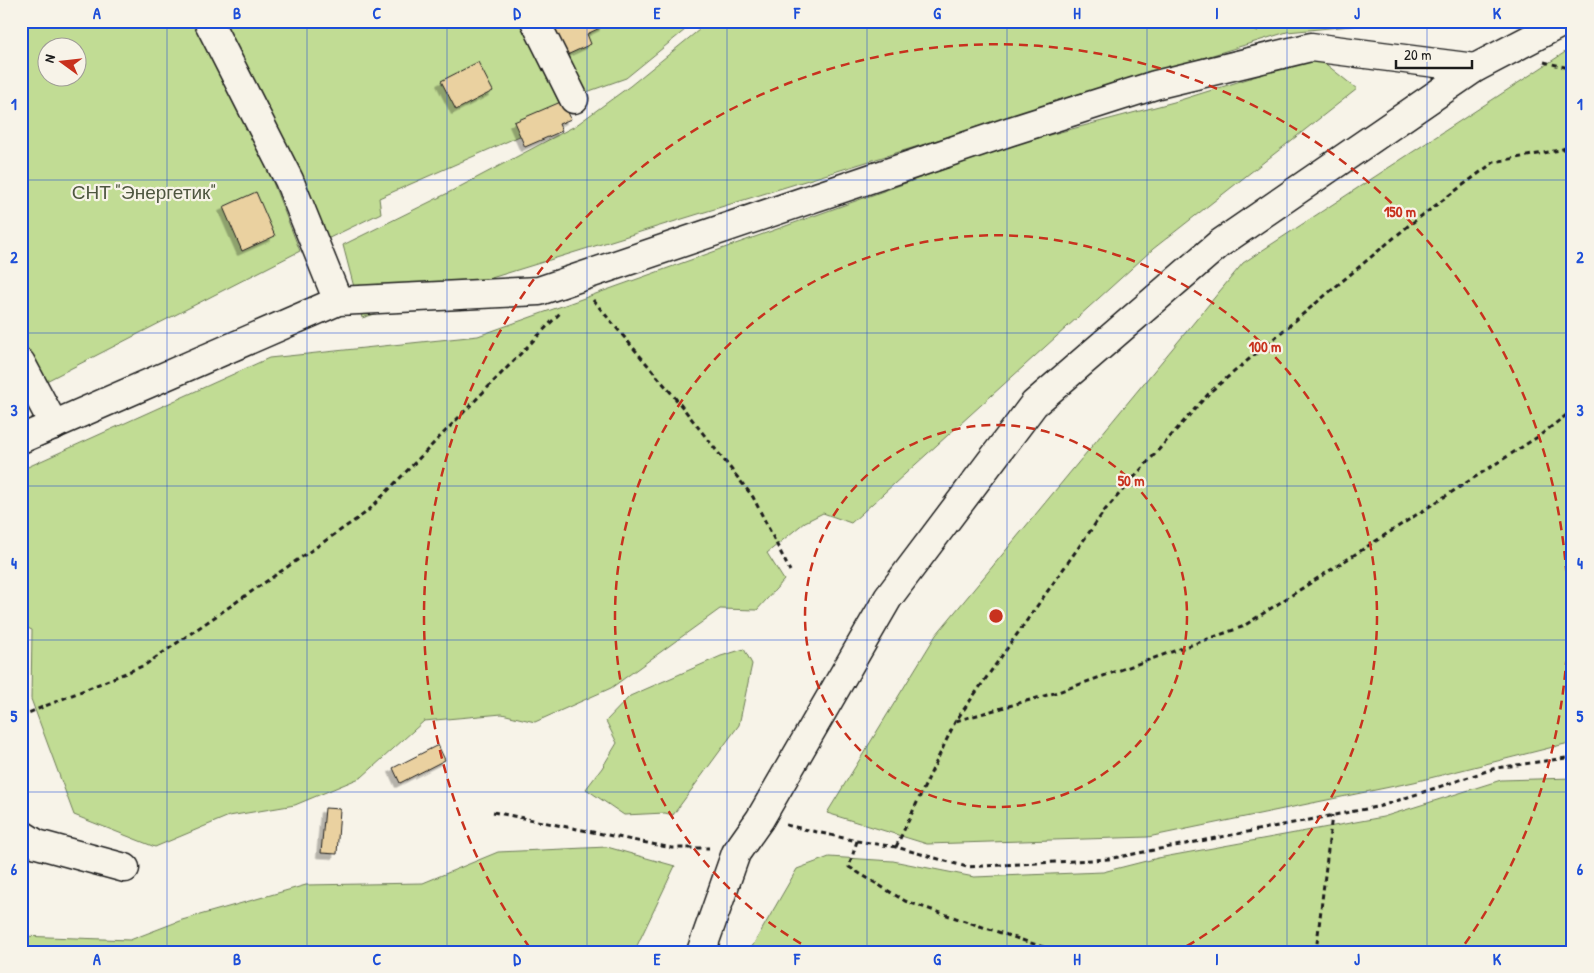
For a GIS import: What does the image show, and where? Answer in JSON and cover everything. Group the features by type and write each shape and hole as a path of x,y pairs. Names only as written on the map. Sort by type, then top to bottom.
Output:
{"street":[{"path":"208,21 289,180 338,301"},
{"path":"535,21 574,99"},
{"path":"701,952 736,852 760,818 888,598 1034,404 1219,244 1475,68 1565,21"},
{"path":"21,439 338,301 539,291 999,135 1155,85 1310,46 1475,68"},
{"path":"21,363 54,425"},
{"path":"21,834 37,844 125,868"}],"path":[{"path":"896,847 955,722 1105,510 1210,392 1408,226 1494,162 1560,150 1573,144"},
{"path":"605,269 584,289 672,394 753,497 790,571"},
{"path":"21,716 145,665 367,512 563,310"},
{"path":"955,722 1058,692 1242,627 1539,436 1573,410"},
{"path":"760,818 857,841 896,847 967,867 1108,859 1381,806 1496,768 1573,757"},
{"path":"493,812 672,848 720,848 736,852"},
{"path":"1316,952 1332,815"},
{"path":"857,841 849,867 905,901 1058,952"}],"green space":[{"name":"СНТ \"Энергетик\"","path":"21,21 192,21 255,137 300,251 21,394"},
{"path":"216,21 522,21 565,116 379,198 381,213 321,242"},
{"path":"544,21 696,21 626,78 581,94"},
{"path":"710,21 1404,21 1287,32 362,318 343,245 446,194 575,126 630,86"},
{"path":"1573,47 1573,742 1414,782 1148,837 927,844 827,813 936,635 1243,263"},
{"path":"1317,57 1357,89 1153,249 851,523 823,513 805,522 767,553 784,580 757,610 720,609 611,688 535,722 502,714 424,721 362,777 295,805 229,816 155,847 74,815 31,699 32,630 21,625 21,470 269,358 478,336 1015,144 1174,102"},
{"path":"744,649 752,664 739,725 673,815 665,813 624,815 586,789 602,768 617,743 606,721 630,696 721,656"},
{"path":"1573,778 1573,952 749,952 797,869 829,857 893,861 974,877 1103,872 1158,858 1383,817 1501,780"},
{"path":"607,847 675,866 634,952 21,952 21,936 130,940 182,920 306,885 423,883 498,852"}],"building":[{"path":"552,21 602,21 604,26 587,34 591,44 567,55"},
{"path":"478,62 493,91 456,110 441,81"},
{"path":"563,101 571,119 559,124 562,131 525,147 514,122"},
{"path":"256,192 275,236 242,251 223,207"},
{"path":"438,745 445,760 400,783 393,768"},
{"path":"325,808 340,809 337,854 321,853"}]}
